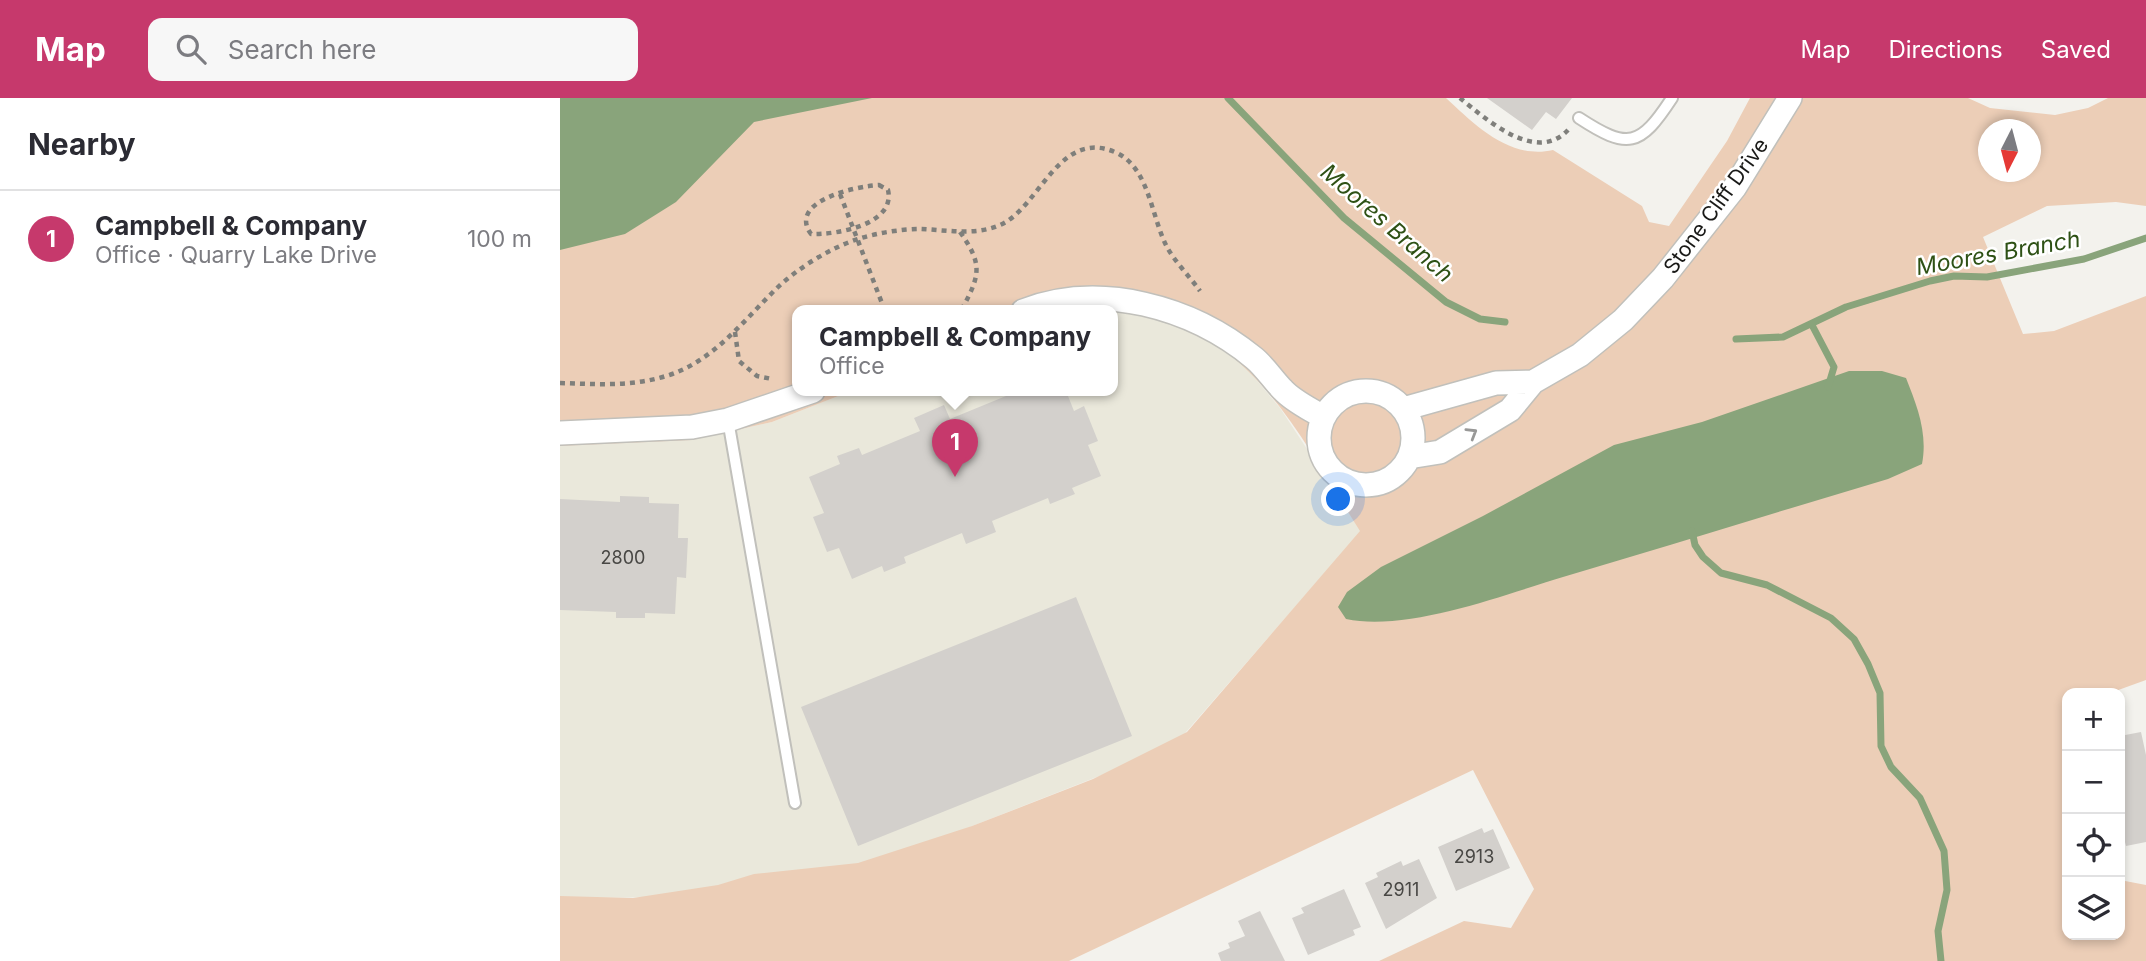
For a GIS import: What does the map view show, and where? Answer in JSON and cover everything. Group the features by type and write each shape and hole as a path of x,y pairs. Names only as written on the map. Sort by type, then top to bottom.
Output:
{"street":[{"name":"Stone Cliff Drive","path":"1409,457 1440,452 1510,410 1533,382 1580,355 1623,320 1663,278 1735,187 1790,98"},
{"path":"1043,305 1063,299 1097,298 1132,301 1170,311 1211,329 1255,359 1285,393 1323,417"},
{"name":"Stone Cliff Drive","path":"1404,409 1496,383 1533,382"},
{"path":"1377,391 1392,398 1404,409 1413,432 1409,457 1401,469 1376,484 1346,481 1325,461 1319,447 1323,417 1332,404 1346,395 1377,391"},
{"path":"560,433 660,430 728,420 798,396"}],"lane":[{"path":"1579,118 1605,135 1621,140 1644,135 1672,98"},
{"path":"728,420 795,803"}],"path":[{"path":"1460,98 1492,124 1522,138 1542,143 1559,140 1579,118"},
{"path":"560,383 620,384 668,376 711,353 779,286 808,264 858,239 918,229 960,232 991,229 1017,214 1055,167 1068,156 1101,148 1116,153 1138,169 1154,219 1169,250 1200,291"},
{"path":"879,185 888,190 890,198 885,210 854,229 828,235 811,234 804,225 805,217 813,205 840,194 863,186 879,185"},
{"path":"840,194 884,305"},
{"path":"960,232 978,265 975,286 964,305"},
{"path":"734,332 739,361 757,376 776,380"}],"shaded area":[{"path":"560,98 1446,98 1494,138 1522,150 1553,150 1642,206 1649,222 1669,226 1727,141 1750,98 1968,98 1990,108 2055,115 2088,108 2108,98 2146,98 2146,206 2116,202 2047,206 1983,237 2023,334 2054,331 2146,296 2146,680 2124,688 2062,688 2062,940 2125,940 2125,881 2146,885 2146,961 1379,961 1464,921 1511,928 1534,889 1473,770 1069,961 560,961 560,896 633,898 718,885 754,874 858,863 972,826 1093,779 1187,732 1360,531 1292,424 1252,375 1229,354 1194,331 1166,321 1118,311 1118,305 792,305 792,396 838,396 772,422 692,440 560,446"},
{"path":"560,98 872,98 754,122 676,202 625,234 560,250"},
{"path":"1118,310 1127,311 1161,319 1202,336 1245,366 1280,408 1361,531 1173,747 835,880 680,897 560,898 560,446 692,440 772,422 838,396 1118,396"},
{"path":"1849,371 1882,371 1906,378 1924,441 1922,464 1888,479 1455,610 1370,622 1346,619 1338,607 1347,592 1381,567 1483,516 1614,445 1702,422"}],"building":[{"path":"1487,98 1572,98 1556,119 1546,112 1532,130"},
{"path":"1006,396 1068,396 1074,411 1084,406 1098,441 1088,445 1101,476 1072,488 1075,494 1050,504 1048,498 992,521 996,532 966,544 962,533 904,557 906,563 884,572 882,566 852,579 839,548 827,552 813,517 824,513 809,477 840,464 837,456 859,448 862,455 920,431 914,418 944,405 950,419"},
{"path":"620,496 649,497 649,503 679,504 678,538 688,538 686,578 677,577 675,614 645,613 645,618 616,618 616,612 560,610 560,499 620,502"},
{"path":"1076,597 1132,736 858,846 801,707"},
{"path":"2141,732 2146,755 2146,842 2126,846 2125,842 2125,735"},
{"path":"1482,828 1484,833 1493,829 1510,868 1456,891 1438,847"},
{"path":"1419,859 1437,898 1386,929 1365,883 1378,877 1376,873 1401,861 1403,866"},
{"path":"1344,889 1361,927 1353,930 1355,935 1308,955 1292,918 1304,913 1301,908"},
{"path":"1260,911 1285,961 1221,961 1218,953 1230,948 1228,943 1245,936 1238,921"}],"waterway":[{"name":"Moores Branch","path":"1228,98 1344,218 1446,302 1480,319 1505,322"},
{"name":"Moores Branch","path":"1736,339 1783,337 1846,307 1930,281 1954,276 1987,277 2084,259 2146,238"},
{"path":"1812,325 1834,367 1828,387"},
{"path":"1692,531 1695,545 1703,557 1721,573 1767,585 1831,618 1854,639 1880,693 1881,746 1891,767 1920,798 1944,851 1947,890 1938,931 1941,961"}],"place":[{"name":"Campbell & Company","path":"955,477"}]}
